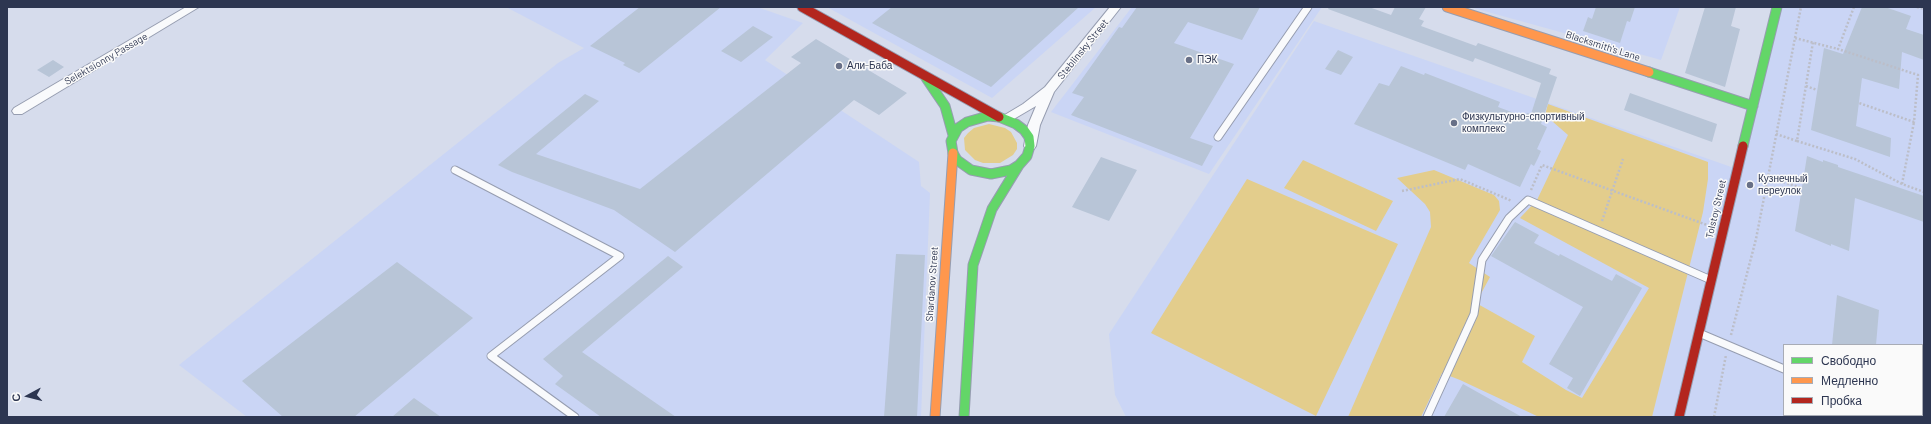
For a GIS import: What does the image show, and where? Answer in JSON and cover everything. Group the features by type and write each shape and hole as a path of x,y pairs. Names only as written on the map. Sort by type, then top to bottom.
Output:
{"main road":[{"path":"802,7 1016,124 1024,130 1029,137 1030,146 1027,156 1019,165 992,209 973,265 964,417"},
{"name":"Blacksmith's Lane","path":"1447,7 1752,106"},
{"name":"Tolstoy Street","path":"1679,417 1752,106 1777,7"},
{"path":"924,75 945,106 953,135 953,153 963,166 981,173 1002,173 1019,165"},
{"path":"953,135 958,128 967,122 988,116 1003,118"},
{"name":"Shardanov Street","path":"935,417 953,153"}],"street":[{"name":"Selektsionny Passage","path":"18,110 194,7"},
{"name":"Steblinsky Street","path":"1049,90 1116,7"},
{"path":"1003,118 1027,107 1049,90"},
{"path":"1030,146 1034,125 1049,90"}],"lane":[{"path":"1218,137 1308,7"},
{"path":"455,170 620,256 491,356 575,417"},
{"path":"1427,417 1474,314 1482,260 1509,218 1525,202 1599,231 1711,280"},
{"path":"1699,333 1783,369"}],"path":[{"path":"1714,417 1728,346 1756,240 1801,7"},
{"path":"1838,49 1854,7"},
{"path":"1917,7 1924,10"},
{"path":"1795,38 1838,49 1918,75 1914,122 1902,184"},
{"path":"1797,141 1813,42"},
{"path":"1806,86 1817,90"},
{"path":"1859,103 1914,122"},
{"path":"1776,134 1855,159 1902,184 1924,192"},
{"path":"1599,231 1623,159"},
{"path":"1402,191 1460,179 1525,202 1542,165 1708,225"},
{"path":"1768,177 1802,188"}],"shaded area":[{"path":"506,7 757,7 803,23 765,60 919,162 921,186 930,193 921,417 247,417 179,365 558,63 584,48"},
{"path":"827,7 1096,7 992,98"},
{"name":"ПЭК","path":"1132,7 1322,7 1209,174 1051,112"},
{"path":"1470,7 1680,7 1661,60"},
{"path":"1777,7 1924,7 1924,417 1126,417 1115,395 1109,334 1314,21 1737,169"},
{"path":"1548,104 1708,162 1708,179 1703,212 1652,417 1539,417 1442,373 1421,417 1348,417 1431,227 1430,212 1425,204 1397,178 1434,170 1494,195 1499,201 1500,210 1469,263 1490,277 1476,303 1535,336 1522,362 1566,390 1582,398 1649,288 1520,218 1537,200 1568,135 1545,115"},
{"path":"989,124 1005,128 1011,132 1017,143 1017,149 1013,155 1000,163 983,163 975,160 965,150 964,138 968,133 974,128"},
{"path":"1303,160 1393,201 1376,231 1284,188"},
{"path":"1247,179 1398,244 1316,416 1151,333"}],"building":[{"path":"640,7 721,7 639,73 623,65 625,63 590,46"},
{"path":"892,7 1079,7 991,87 872,23"},
{"name":"ПЭК","path":"1137,7 1260,7 1242,40 1188,22 1174,43 1234,64 1190,138 1213,146 1202,166 1071,115 1084,97 1072,93 1119,27 1122,28"},
{"path":"1329,7 1369,7 1391,15 1395,7 1426,7 1419,19 1424,21 1421,26 1476,46 1478,43 1551,69 1549,74 1557,77 1541,124 1547,127 1537,149 1541,151 1534,166 1531,164 1520,187 1468,164 1465,170 1354,124 1379,83 1389,86 1401,66 1424,75 1425,73 1500,102 1498,107 1525,117 1527,113 1531,114 1541,83 1475,58 1473,62 1328,9"},
{"path":"1596,7 1635,7 1630,22 1627,21 1620,43 1583,31 1588,17 1592,19"},
{"path":"1705,7 1736,7 1731,26 1740,29 1725,87 1685,73"},
{"path":"1862,7 1885,7 1911,16 1906,29 1924,35 1924,60 1902,52 1899,89 1862,78 1856,126 1891,138 1890,157 1811,130 1824,48 1843,54"},
{"path":"753,26 773,37 741,62 721,51"},
{"path":"816,39 907,93 879,115 854,100 675,252 614,210 512,172 498,165 585,94 599,101 536,154 640,189 801,63 791,57"},
{"path":"1338,50 1353,57 1341,75 1325,69"},
{"path":"53,60 64,67 49,77 37,70"},
{"path":"1630,93 1717,124 1712,142 1624,110"},
{"path":"1807,156 1823,162 1823,160 1838,165 1838,167 1924,196 1924,222 1855,198 1849,251 1831,244 1831,246 1795,231"},
{"path":"1101,157 1137,170 1109,221 1072,207"},
{"path":"1515,222 1539,235 1534,243 1559,256 1560,254 1612,281 1616,274 1642,288 1580,396 1567,388 1573,378 1549,364 1583,307 1491,256"},
{"path":"896,254 925,255 917,417 884,417"},
{"path":"668,256 683,267 582,352 676,417 601,417 555,384 563,376 543,359"},
{"path":"397,262 473,318 354,417 283,417 242,381"},
{"path":"1837,295 1879,310 1876,344 1832,344"},
{"path":"1463,384 1522,417 1444,417"},
{"path":"414,398 441,417 392,417"}],"traffic: fast":[{"path":"1743,146 1777,7"},
{"path":"1649,72 1753,106"},
{"path":"926,78 945,106 953,135"},
{"path":"988,116 999,117 1016,124 1024,130 1029,137 1030,146 1027,156 1019,165 1011,170 991,174 971,170 957,160 953,153 951,141 958,128 967,122 988,116"},
{"path":"964,417 973,265 992,209 1019,165"}],"traffic: slow":[{"path":"1447,7 1649,72"},
{"path":"935,417 953,153"}],"traffic: jam":[{"path":"802,7 999,117"},
{"path":"1679,417 1743,146"}],"place":[{"name":"ПЭК","path":"1189,60"},
{"name":"Али-Баба","path":"839,66"},
{"name":"Физкультурно-спортивный комплекс","path":"1454,123"},
{"name":"Кузнечный переулок","path":"1750,185"}]}
